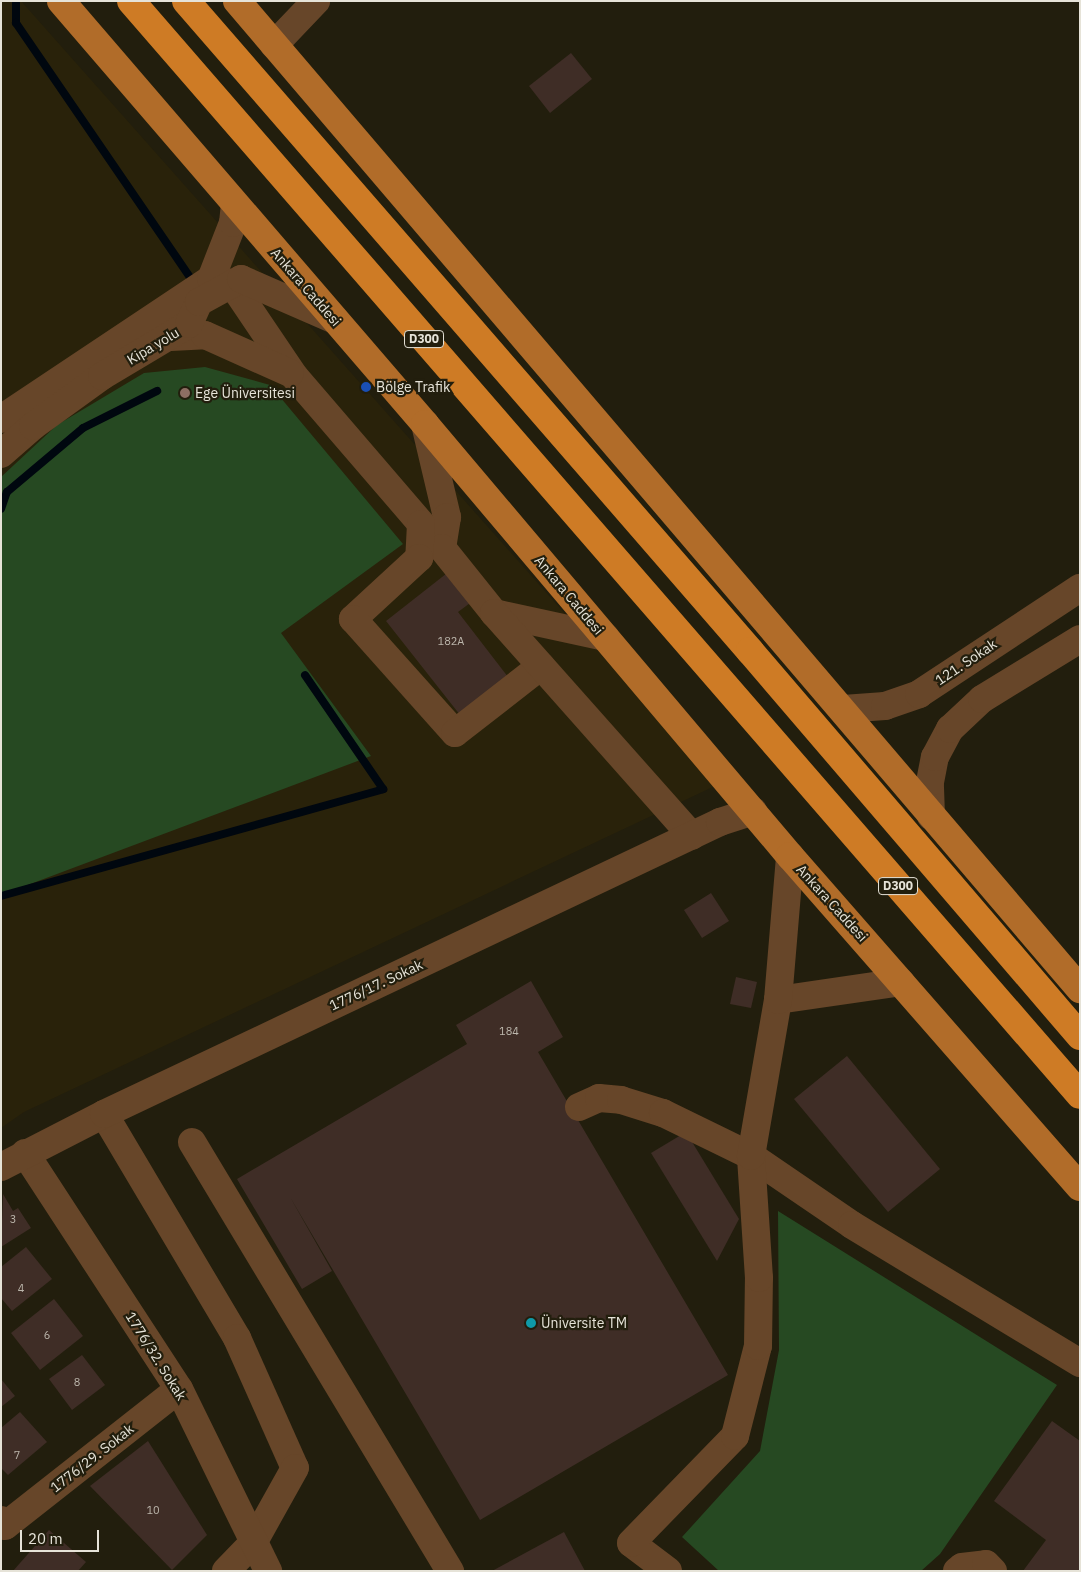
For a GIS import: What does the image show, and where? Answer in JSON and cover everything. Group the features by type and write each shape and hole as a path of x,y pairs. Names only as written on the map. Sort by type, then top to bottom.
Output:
{"highway":[{"name":"D300","path":"131,1 1080,1095"},
{"name":"D300","path":"186,1 750,651 1080,1036"}],"main road":[{"name":"Ankara Caddesi","path":"61,1 425,424 790,856 1080,1187"},
{"path":"237,1 1080,989"}],"street":[{"path":"274,45 316,1"},
{"path":"235,204 221,282 295,377 442,548 494,613 692,836"},
{"path":"221,282 241,279 335,320"},
{"name":"Kipa yolu","path":"1,454 33,426 102,376 172,337 194,318 199,302 221,282"},
{"name":"Kipa yolu","path":"1,419 221,282"},
{"path":"172,337 205,335 276,365 295,377"},
{"path":"425,424 447,517 442,548"},
{"path":"421,524 419,558 353,619 455,733 541,666"},
{"name":"121. Sokak","path":"843,709 885,706 919,694 1080,588"},
{"path":"494,613 605,637"},
{"path":"931,816 930,782 935,757 950,729 982,700 1080,639"},
{"name":"1776/17. Sokak","path":"1,1167 25,1152 104,1114 692,836 753,811"},
{"path":"668,1571 631,1543 735,1436 758,1346 759,1278 751,1156 778,1000 790,856"},
{"path":"778,1000 901,982"},
{"path":"579,1107 599,1098 621,1100 663,1113 751,1156 852,1226 1080,1363"},
{"path":"104,1114 237,1338 295,1468 253,1543 226,1571"},
{"path":"192,1142 450,1571"},
{"name":"1776/32. Sokak","path":"25,1152 179,1388 268,1571"},
{"name":"1776/29. Sokak","path":"3,1523 179,1388"},
{"path":"957,1571 962,1566 986,1564 993,1571"}],"shaded area":[{"name":"Ege Üniversitesi","path":"1,1 21,1 717,785 24,1112 1,1128"}],"green space":[{"path":"205,367 270,385 403,544 281,633 371,756 1,895 1,477 57,425 144,373"},
{"path":"778,1211 1057,1385 940,1554 921,1571 719,1571 682,1537 760,1451 779,1350"}],"building":[{"path":"571,53 592,79 550,113 529,86"},
{"path":"465,559 489,589 458,612 512,682 464,720 386,621"},
{"path":"711,893 729,921 702,938 684,910"},
{"path":"736,977 757,982 751,1008 730,1004"},
{"name":"Üniversite TM","path":"531,981 563,1037 538,1052 728,1375 480,1520 290,1197 332,1271 302,1289 237,1179 467,1044 456,1025"},
{"path":"847,1056 940,1169 888,1212 794,1099"},
{"path":"686,1132 739,1219 717,1261 651,1153"},
{"path":"3,1194 13,1211 18,1208 31,1228 1,1247"},
{"path":"26,1247 52,1279 12,1311 1,1298 1,1267"},
{"path":"54,1299 83,1336 40,1370 11,1333"},
{"path":"82,1355 105,1385 72,1410 49,1379"},
{"path":"1,1379 15,1396 1,1407"},
{"path":"20,1412 47,1442 8,1475 1,1468 1,1428"},
{"path":"1052,1421 1080,1441 1080,1571 1023,1571 1046,1540 994,1501"},
{"path":"148,1441 207,1535 172,1570 90,1486"},
{"path":"49,1530 86,1562 78,1571 13,1571"},
{"path":"564,1532 585,1571 492,1571"}],"waterway":[{"path":"16,3 16,23 190,277"},
{"path":"1,509 7,492 83,428 157,391"},
{"path":"1,896 383,789 305,675"}],"place":[{"name":"Bölge Trafik","path":"366,387"},
{"name":"Ege Üniversitesi","path":"185,393"},
{"name":"Üniversite TM","path":"531,1323"}]}
